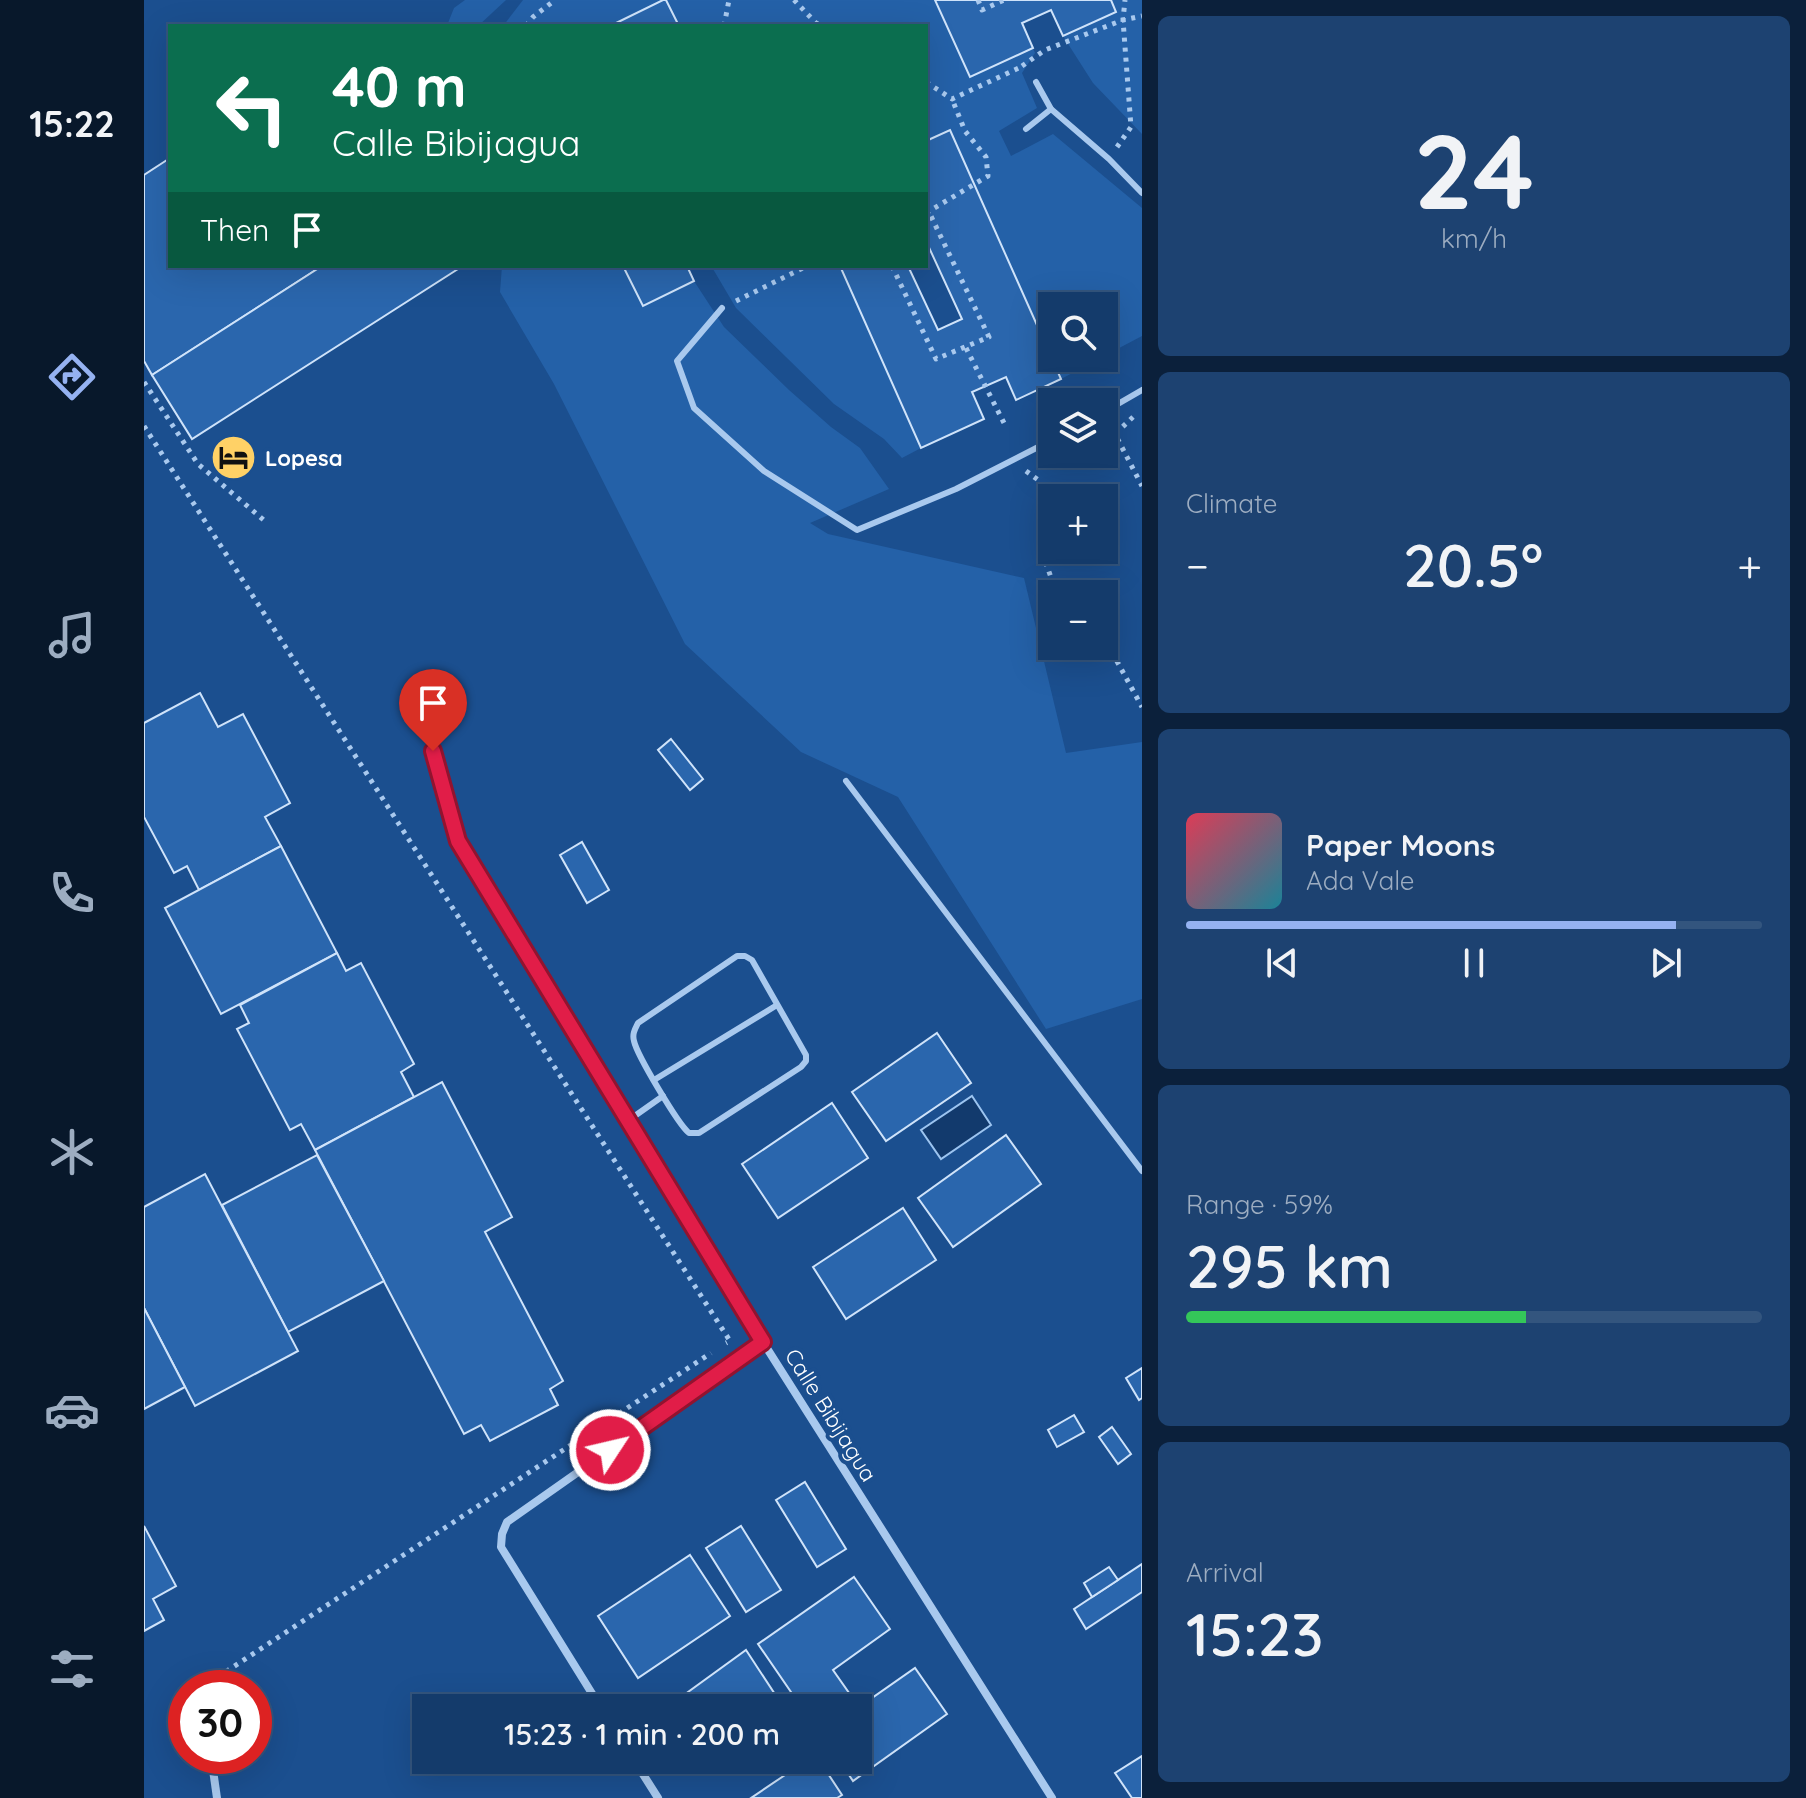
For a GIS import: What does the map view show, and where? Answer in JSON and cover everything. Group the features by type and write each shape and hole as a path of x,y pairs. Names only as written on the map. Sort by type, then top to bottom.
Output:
{"street":[{"name":"Calle Bibijagua","path":"433,751 458,841 763,1342 1052,1798"},
{"path":"592,1694 501,1547 507,1522 763,1342"},
{"path":"214,1774 217,1798"},
{"path":"643,1774 658,1798"}],"lane":[{"path":"1036,82 1051,109 1109,159 1142,193"},
{"path":"1026,129 1051,109"},
{"path":"722,308 677,361 694,408 764,471 857,530 956,489 1038,447"},
{"path":"1118,404 1142,390"},
{"path":"846,781 1142,1171"},
{"path":"737,956 752,960 777,1005 806,1055 806,1061 699,1133 689,1133 663,1096 634,1042 633,1032 638,1023 737,956"},
{"path":"654,1080 777,1005"},
{"path":"629,1120 663,1096"}],"path":[{"path":"528,24 555,0"},
{"path":"724,24 729,0"},
{"path":"794,0 818,24"},
{"path":"978,0 982,10 1004,0"},
{"path":"1109,159 1131,127 1123,20 1125,0"},
{"path":"952,99 1022,66 1045,50 1123,20 1142,16"},
{"path":"1022,66 1036,82"},
{"path":"928,83 952,99 965,131 986,157 988,176 928,211"},
{"path":"893,268 936,359 989,337 928,214"},
{"path":"722,308 803,268"},
{"path":"966,348 1004,423"},
{"path":"144,382 198,464 266,522"},
{"path":"1142,410 1115,434 1142,486"},
{"path":"144,426 730,1341 228,1670"},
{"path":"1012,461 1041,482 1039,544 1052,580"},
{"path":"1116,660 1142,707"}],"shaded area":[{"path":"465,0 506,0 480,24 449,24 454,8"},
{"path":"523,0 663,0 614,24 505,24"},
{"path":"666,0 935,0 970,77 1033,48 1035,53 1022,73 1037,108 999,131 1011,156 1053,134 1142,208 1142,336 1118,349 1118,292 1038,292 1038,328 950,131 928,140 928,24 678,24"},
{"path":"1111,0 1142,0 1142,134 1093,83 1063,36 1116,12"},
{"path":"502,268 624,268 643,306 694,281 724,327 789,390 860,448 889,489 810,523 828,534 1024,578 1038,636 1038,660 1044,660 1066,753 1142,742 1142,999 1046,1029 898,797 801,752 685,644 554,384 500,292"},
{"path":"841,268 921,448 902,458 884,439 834,404 736,308 713,269"},
{"path":"1058,372 1074,372 1061,379"},
{"path":"972,1096 991,1125 941,1159 921,1130"}],"building":[{"path":"666,0 678,24 614,24"},
{"path":"935,0 1111,0 1116,12 1063,36 1051,10 1022,23 1033,48 970,77"},
{"path":"950,130 1038,327 1038,372 1058,372 1061,379 1016,400 1006,377 972,392 984,419 921,448 841,268 909,268 938,330 962,319 928,245 928,140"},
{"path":"168,159 168,268 319,268 152,375 144,361 144,175"},
{"path":"319,268 458,269 192,439 152,375"},
{"path":"624,268 688,268 694,281 643,306"},
{"path":"200,693 218,727 243,714 290,803 265,817 281,846 199,890 187,866 174,873 144,817 144,723"},
{"path":"671,739 703,779 690,790 658,750"},
{"path":"582,842 609,890 587,903 560,855"},
{"path":"281,846 337,953 221,1014 165,908"},
{"path":"337,953 346,971 361,963 414,1064 401,1072 414,1097 315,1150 301,1124 290,1130 237,1029 249,1023 240,1005"},
{"path":"937,1033 971,1083 886,1141 852,1092"},
{"path":"442,1082 512,1217 485,1232 563,1381 550,1389 558,1405 490,1441 481,1425 464,1434 315,1150"},
{"path":"832,1103 868,1158 778,1218 742,1164"},
{"path":"1006,1135 1041,1184 953,1247 918,1198"},
{"path":"317,1155 384,1281 288,1332 222,1205"},
{"path":"205,1174 298,1351 195,1406 144,1308 144,1207"},
{"path":"903,1208 936,1260 846,1319 813,1267"},
{"path":"144,1308 185,1387 144,1409"},
{"path":"1142,1368 1142,1398 1139,1400 1126,1378"},
{"path":"1074,1415 1084,1432 1057,1447 1048,1430"},
{"path":"1112,1427 1131,1454 1118,1464 1099,1437"},
{"path":"805,1482 846,1549 817,1567 776,1500"},
{"path":"144,1526 176,1586 153,1599 164,1620 144,1631"},
{"path":"741,1526 781,1590 746,1612 706,1548"},
{"path":"690,1555 730,1616 638,1678 598,1616"},
{"path":"1142,1564 1142,1592 1086,1629 1074,1609"},
{"path":"1109,1567 1118,1580 1092,1597 1084,1583"},
{"path":"854,1577 890,1629 833,1670 850,1694 792,1694 758,1644"},
{"path":"746,1650 775,1694 685,1694"},
{"path":"915,1668 947,1714 872,1767 872,1698"},
{"path":"1142,1756 1142,1798 1132,1798 1115,1773"},
{"path":"828,1774 842,1795 837,1798 751,1798 785,1775"},
{"path":"848,1774 863,1774 853,1781"}],"place":[{"name":"Lopesa","path":"234,458"}],"route":[{"path":"433,751 458,841 763,1342 610,1450"}]}
